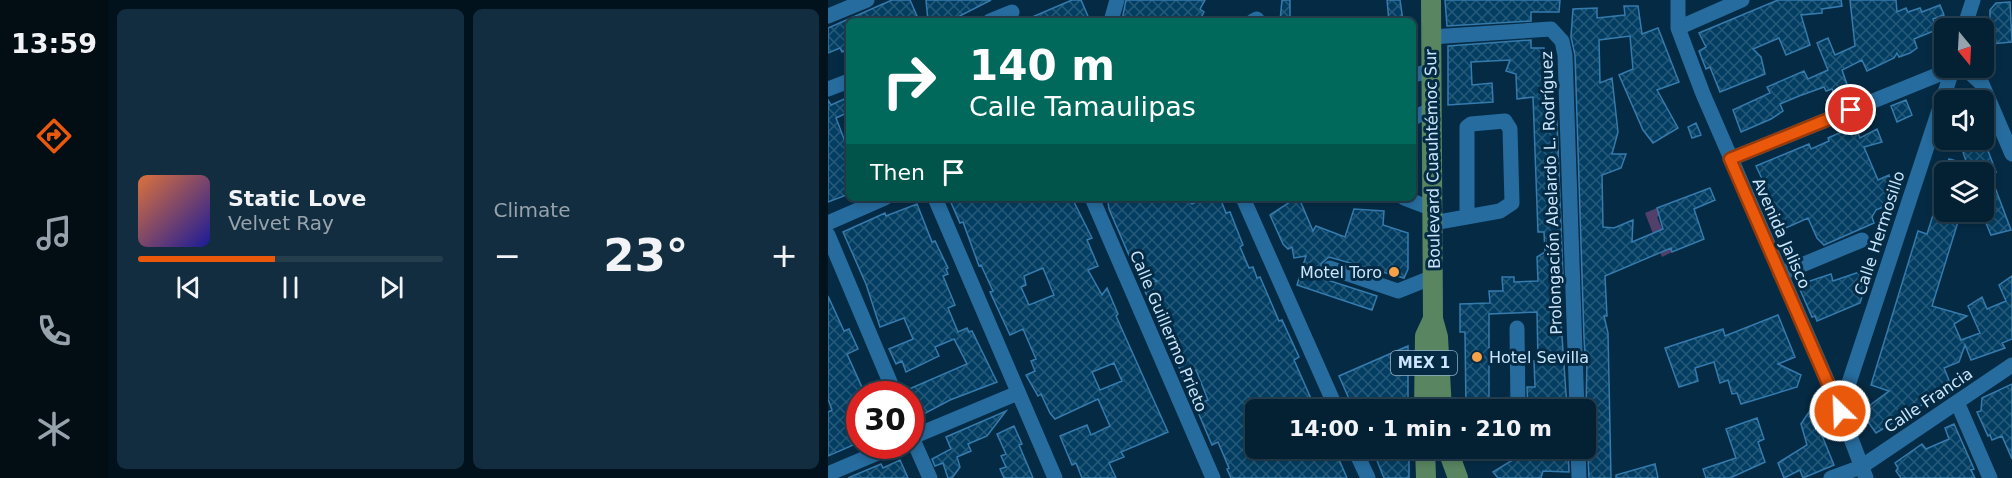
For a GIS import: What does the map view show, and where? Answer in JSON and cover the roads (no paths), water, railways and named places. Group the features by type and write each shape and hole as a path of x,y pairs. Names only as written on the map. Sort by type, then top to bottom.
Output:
{"main road":[{"name":"Boulevard Cuauhtémoc Sur","path":"1431,0 1431,37 1422,73 1432,109 1433,319 1438,337 1441,399"},
{"name":"Boulevard Cuauhtémoc Sur","path":"1424,399 1425,336 1433,319"},
{"path":"1425,459 1426,478"},
{"path":"1451,459 1458,478"}],"street":[{"path":"828,16 867,0"},
{"path":"1112,18 1117,0"},
{"name":"Avenida Jalisco","path":"1678,0 1678,28 1730,159 1840,411 1863,472"},
{"path":"1678,28 1742,0"},
{"path":"1967,18 1973,0"},
{"path":"997,18 1012,11"},
{"name":"Prolongación Abelardo L. Rodríguez","path":"1431,37 1551,29 1563,41 1577,399"},
{"path":"1730,159 1934,76"},
{"name":"Calle Hermosillo","path":"1840,411 1950,78"},
{"path":"1976,78 1982,84 2012,154"},
{"path":"828,89 846,82"},
{"path":"1416,117 1432,109"},
{"path":"1409,201 1433,216 1467,217 1500,211 1512,203 1510,129 1505,121 1471,124 1467,127 1467,217"},
{"path":"828,223 878,201"},
{"path":"936,201 1055,478"},
{"name":"Calle Guillermo Prieto","path":"1093,201 1212,478"},
{"path":"1244,201 1332,399"},
{"path":"828,235 890,381"},
{"path":"1780,274 1862,240"},
{"path":"1330,268 1398,291 1433,277"},
{"path":"1517,328 1518,399"},
{"name":"Calle Francia","path":"1831,478 1863,472 1957,402 2012,365"},
{"path":"924,431 1018,393"},
{"path":"1957,402 1990,478"},
{"path":"828,474 863,459"},
{"path":"921,459 930,478"},
{"path":"1359,459 1368,478"},
{"path":"1578,459 1579,478"}],"place":[{"name":"Motel Toro","path":"1394,272"},
{"name":"Hotel Sevilla","path":"1477,357"}]}
